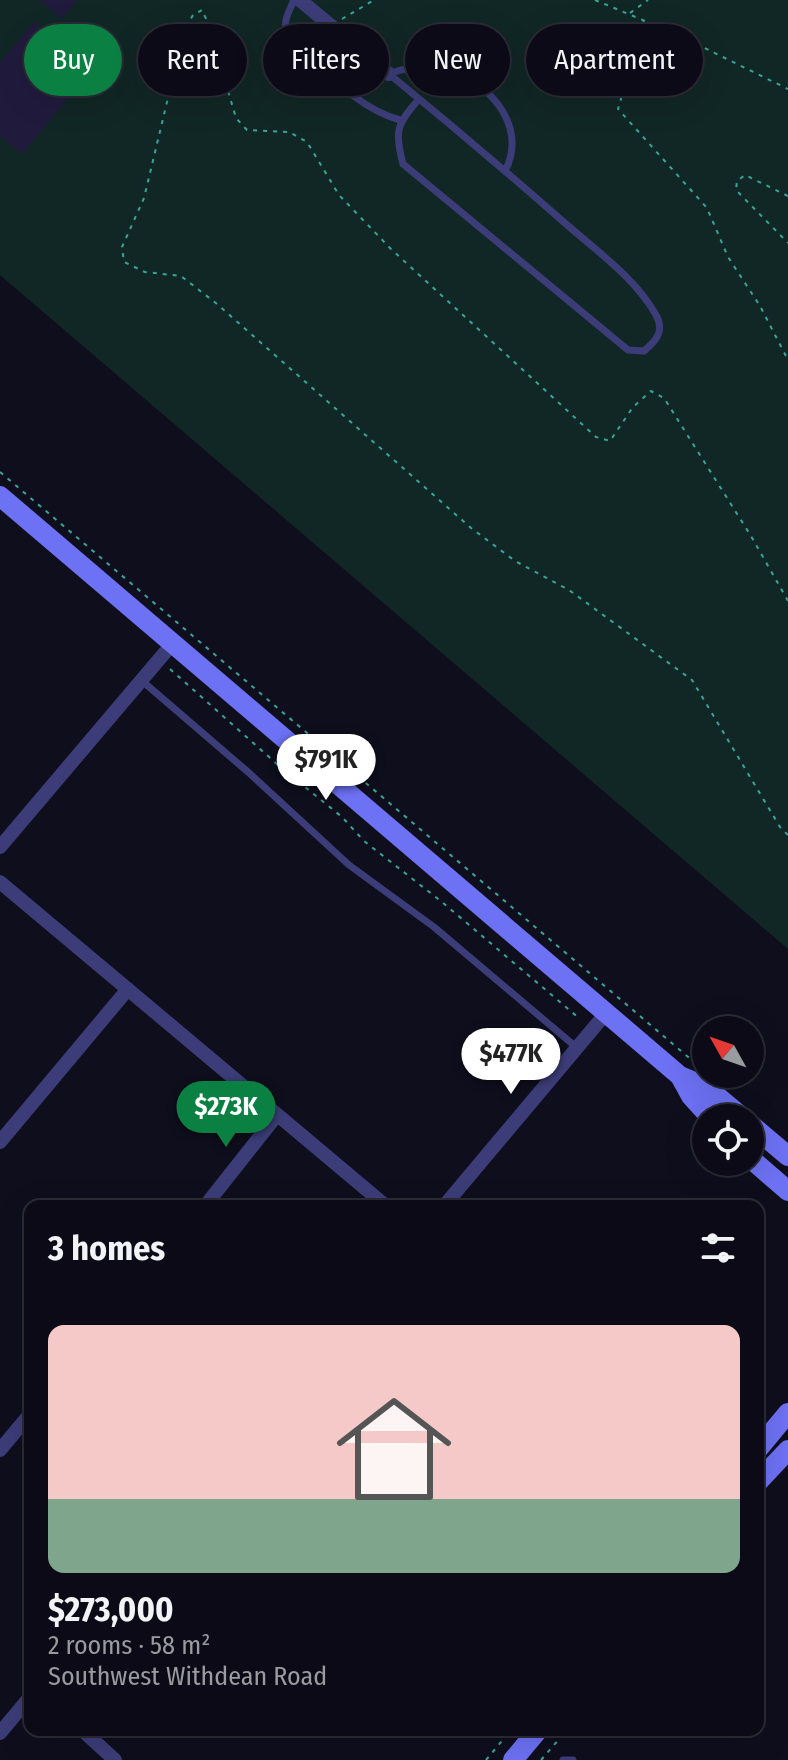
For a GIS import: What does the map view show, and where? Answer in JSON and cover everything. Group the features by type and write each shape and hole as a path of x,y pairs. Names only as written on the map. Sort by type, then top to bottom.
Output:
{"main road":[{"path":"3,505 173,643 600,1020 687,1069 726,1104"},
{"path":"687,1069 691,1096 698,1104"},
{"path":"764,1136 788,1156"},
{"path":"764,1170 788,1191"},
{"path":"764,1442 788,1413"},
{"path":"764,1477 784,1461"},
{"path":"513,1760 533,1736"}],"street":[{"path":"297,0 330,24"},
{"path":"0,847 173,643"},
{"path":"0,882 379,1200"},
{"path":"0,1142 128,989"},
{"path":"449,1200 600,1020"},
{"path":"210,1200 277,1115"},
{"path":"0,1450 24,1421"},
{"path":"0,1733 24,1704"},
{"path":"89,1736 115,1760"}],"lane":[{"path":"297,0 285,20 288,37 363,103 383,115 400,120"},
{"path":"389,74 405,69 438,68 469,78 483,88 495,101 510,128 512,153 505,171"},
{"path":"389,74 419,99 505,171 624,274 657,317 660,331 656,341 644,351 628,350 403,164 397,141 400,120 419,99"},
{"path":"141,680 349,865 434,927 576,1047"},
{"path":"563,1760 573,1760"}],"path":[{"path":"333,24 374,0"},
{"path":"595,0 629,13 788,89"},
{"path":"629,13 648,0"},
{"path":"788,601 664,398 651,391 633,407 610,441 596,437 489,341 359,217 339,195 307,142 289,132 247,130 236,118 202,10 193,15 184,31 144,198 122,247 124,262 145,272 181,276 217,304 471,528 515,561 569,590 692,680 780,827 788,835"},
{"path":"644,20 618,109 707,208 728,257 760,306 788,360"},
{"path":"788,196 745,175 737,181 736,190 788,243"},
{"path":"0,472 687,1069"},
{"path":"170,669 342,817 364,841 442,902 578,1018 600,1020"},
{"path":"486,1760 506,1736"},
{"path":"541,1760 562,1736"}],"green space":[{"path":"0,0 788,0 788,949 0,275"}],"building":[{"path":"39,0 77,0 62,19"},
{"path":"24,34 24,96 70,96 22,154 0,136 0,63"}]}
